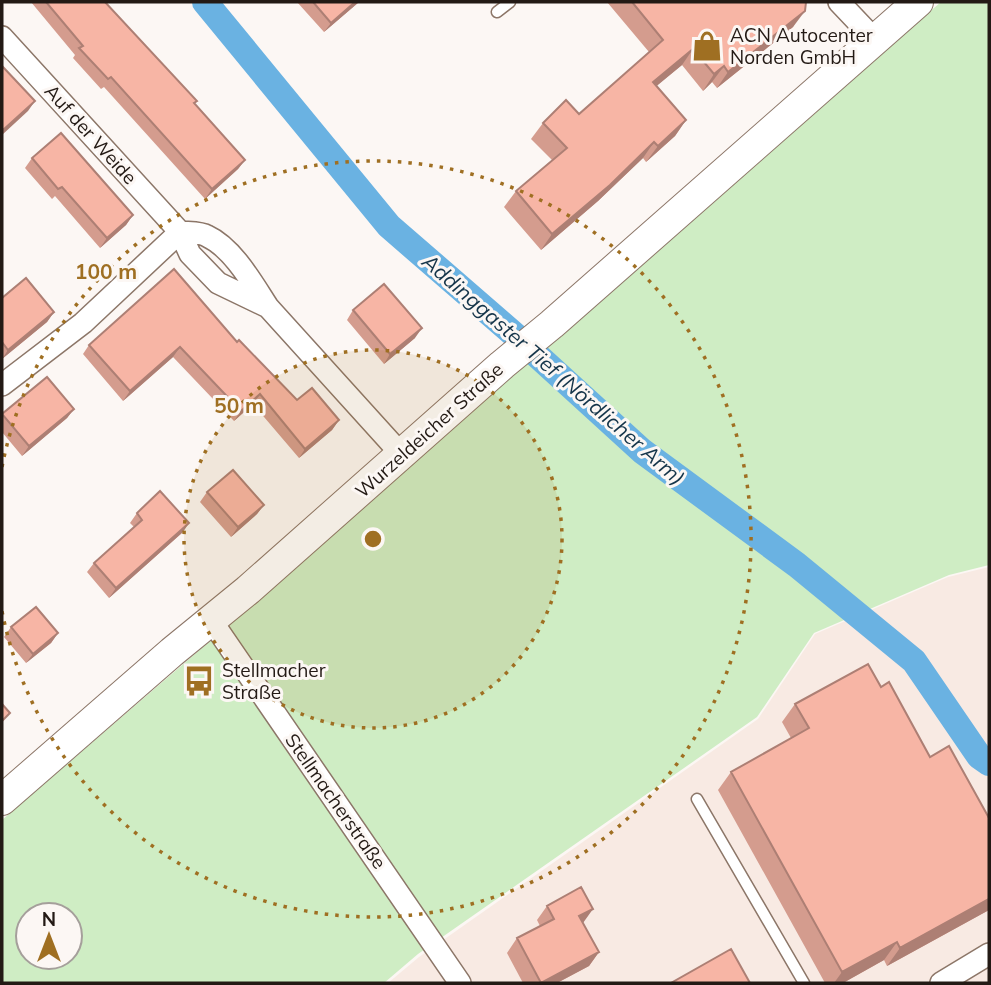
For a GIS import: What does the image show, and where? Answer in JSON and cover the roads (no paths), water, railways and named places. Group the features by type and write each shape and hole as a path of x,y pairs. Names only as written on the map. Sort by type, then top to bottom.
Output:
{"main road":[{"name":"Wurzeldeicher Straße","path":"2,800 248,590 918,2"}],"street":[{"path":"839,2 875,40"},
{"name":"Auf der Weide","path":"2,37 180,232 190,254 218,284 268,307"},
{"path":"2,385 83,323 180,232"},
{"name":"Auf der Weide","path":"180,232 206,235 224,248 268,307 402,455"},
{"name":"Stellmacherstraße","path":"211,620 460,983"},
{"path":"941,983 989,954"}],"lane":[{"path":"497,12 510,2"},
{"path":"697,799 804,983"}],"waterway":[{"name":"Addinggaster Tief (Nördlicher Arm)","path":"205,2 389,226 517,337 642,451 797,565 914,661 979,756 989,763"}],"place":[{"name":"ACN Autocenter Norden GmbH","path":"707,46"},
{"name":"Stellmacher Straße","path":"199,681"}]}
